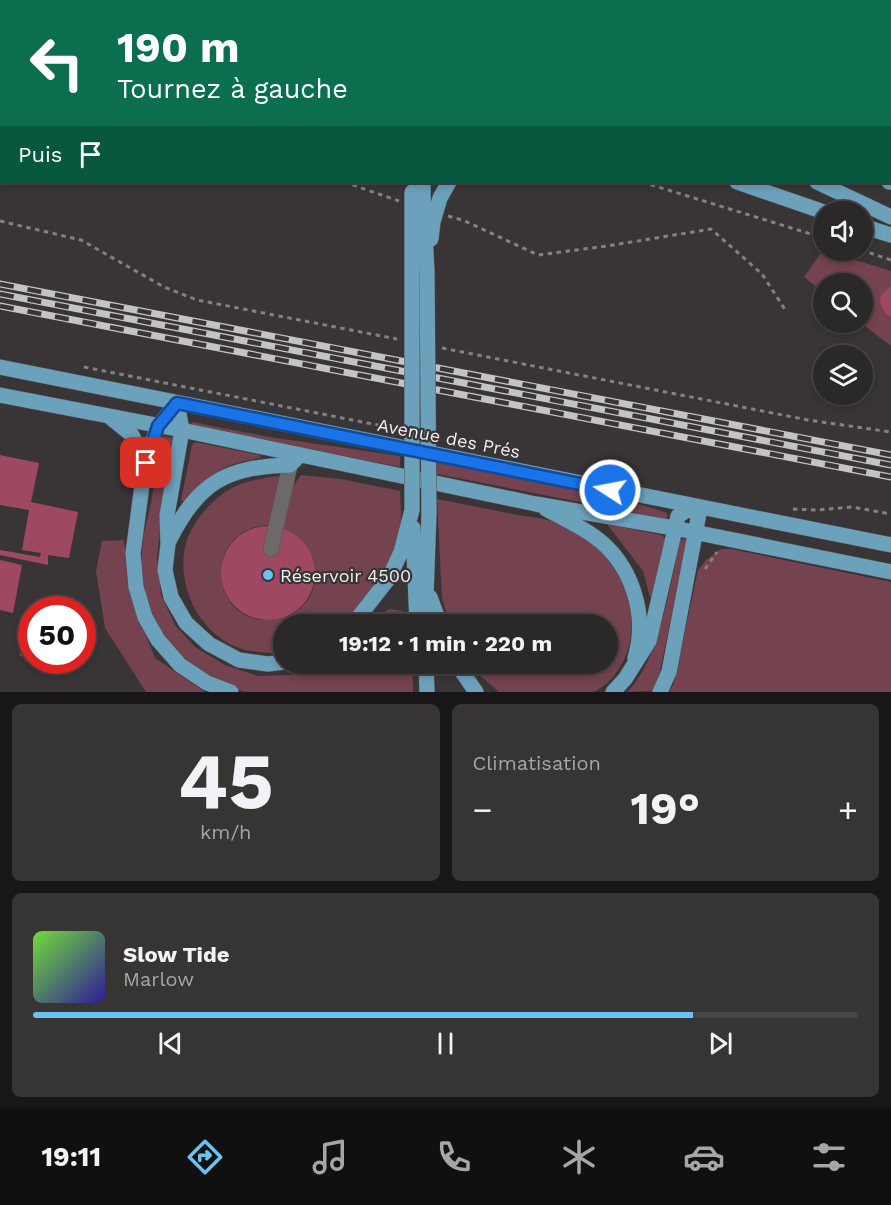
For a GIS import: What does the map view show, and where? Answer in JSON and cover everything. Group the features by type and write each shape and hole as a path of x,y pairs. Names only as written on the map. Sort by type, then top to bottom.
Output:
{"main road":[{"path":"426,614 429,513 427,272 433,222 440,198 448,183"},
{"path":"739,183 813,208"},
{"path":"819,183 891,217"},
{"path":"415,190 427,272"},
{"path":"415,190 412,510 417,614"},
{"path":"873,229 891,236"},
{"name":"Avenue des Prés","path":"0,367 891,545"},
{"path":"0,395 182,430 295,460 696,532 891,572"},
{"path":"177,403 158,426 146,463 133,553 136,587 145,617 158,640 180,665 207,683 231,692"},
{"path":"177,403 182,430 168,516 165,570 171,597 186,623 209,644 239,660 273,663"},
{"path":"108,417 132,435 146,463"},
{"path":"168,544 181,517 205,489 232,474 259,466 295,460"},
{"path":"536,504 595,537 617,557 632,582 639,616 637,650 632,669"},
{"path":"613,692 632,669 649,641 678,516 686,511 700,508 669,672 660,692"},
{"path":"361,614 389,579 401,552 412,510"},
{"path":"428,591 436,614"},
{"path":"419,674 420,692"},
{"path":"426,674 427,692"},
{"path":"464,674 476,692"}],"lane":[{"path":"271,549 295,460"}],"path":[{"path":"353,183 415,190"},
{"path":"645,183 813,235"},
{"path":"444,214 465,221 538,255 711,229 762,274 786,311"},
{"path":"873,254 891,260"},
{"path":"792,509 852,507 891,514"}],"shaded area":[{"path":"815,261 859,261 891,271 891,346 873,332 873,273 813,273 813,284 804,277"},
{"path":"192,422 269,437 400,456 400,467 191,425"},
{"path":"164,436 173,438 175,442 163,503 157,557 161,595 175,625 195,647 225,665 258,676 412,674 413,692 245,692 200,670 182,655 167,639 155,620 147,598 143,574 143,537"},
{"path":"195,442 260,455 261,458 227,467 210,477 184,501 181,501 192,445"},
{"path":"437,461 626,500 667,513 668,516 666,519 437,474"},
{"path":"284,475 271,525 249,530 233,541 224,557 221,574 225,592 234,607 250,617 273,620 273,653 234,646 220,638 208,627 198,615 191,600 183,569 188,537 205,510 217,498 236,486"},
{"path":"301,475 341,479 400,491 400,537 396,551 380,581 355,613 291,614 309,598 314,588 315,577 315,566 306,546 291,532 281,528 293,486"},
{"path":"437,499 550,521 572,530 587,540 613,564 628,596 631,614 630,642 618,670 618,614 447,614 442,598"},
{"path":"607,524 661,535 665,538 654,596 650,597 643,571"},
{"path":"124,540 130,595 155,658 205,692 146,692 105,628 96,571 102,541"},
{"path":"680,540 687,541 656,691 627,692 648,661 656,642 668,599"},
{"path":"721,549 731,549 891,582 891,692 669,692 674,683 698,570 706,560"},
{"path":"389,609 403,611 406,614 382,614"},
{"path":"478,674 616,674 594,692 499,692"}],"building":[{"path":"891,286 891,317 885,313 880,303 881,295"},
{"path":"0,455 39,463 31,502 78,512 69,558 48,555 48,565 0,555 0,550 40,557 41,553 22,550 29,510 0,505"},
{"name":"Réservoir 4500","path":"259,526 277,526 302,539 315,564 315,582 302,607 291,614 273,614 273,620 259,620 250,617 234,607 221,582 221,564 234,539"},
{"path":"0,560 22,565 13,613 0,610"}],"railway":[{"path":"0,284 891,455"},
{"path":"0,294 891,465"},
{"path":"0,306 891,477"}],"place":[{"name":"Réservoir 4500","path":"268,575"}],"route":[{"path":"146,463 158,426 177,403 610,490"}]}
